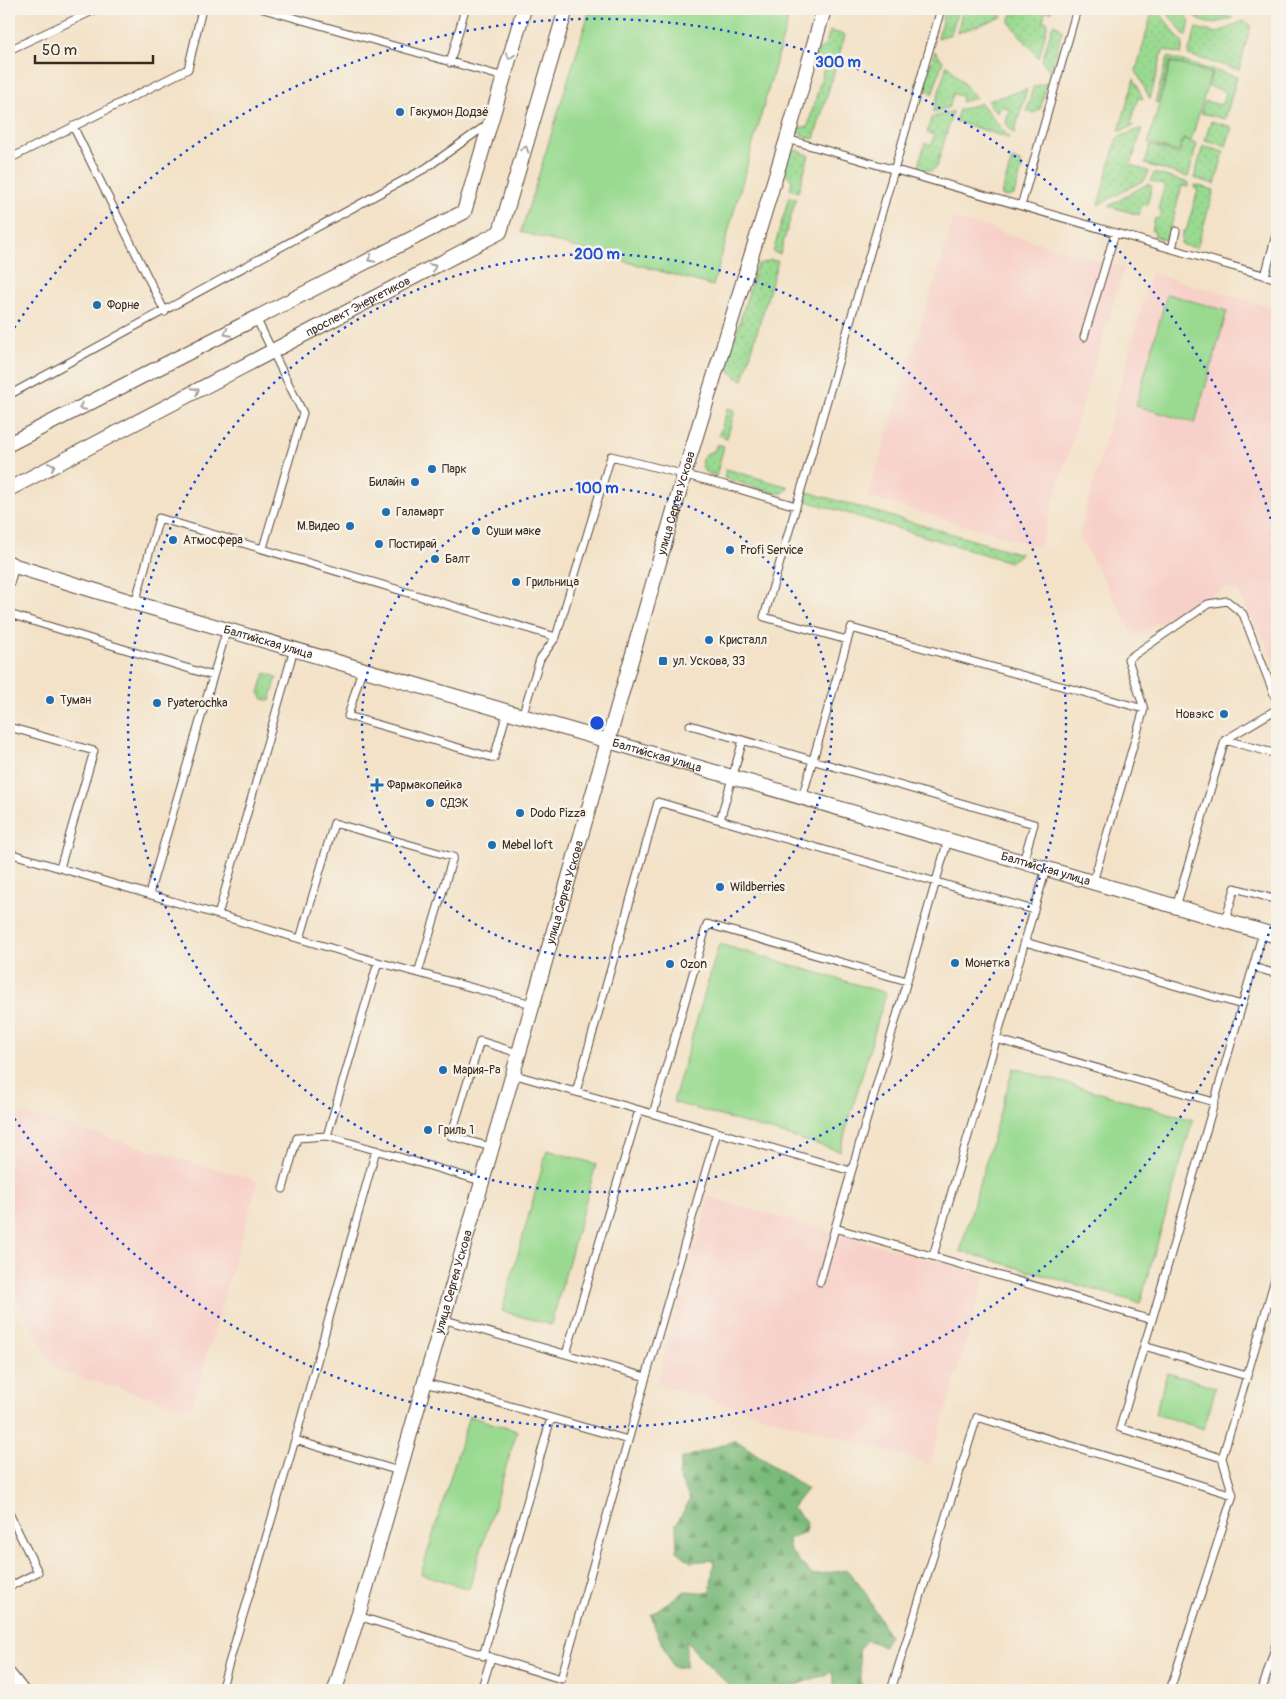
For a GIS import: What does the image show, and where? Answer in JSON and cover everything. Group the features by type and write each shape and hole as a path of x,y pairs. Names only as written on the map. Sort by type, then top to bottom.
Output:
{"street":[{"path":"9,444 464,212 524,9"},
{"name":"проспект Энергетиков","path":"9,489 500,232 566,9"},
{"name":"улица Сергея Ускова","path":"335,1690 358,1616 684,475 787,139 824,9"},
{"name":"Балтийская улица","path":"12,564 135,603 1277,936"},
{"path":"9,1675 21,1690"}],"lane":[{"path":"9,50 97,9"},
{"path":"9,159 188,69 202,9"},
{"path":"263,9 504,78"},
{"path":"450,63 466,9"},
{"path":"847,640 764,617 941,9"},
{"path":"1021,206 1076,9"},
{"path":"9,395 165,312 426,168 491,123"},
{"path":"73,126 165,312"},
{"path":"787,139 1277,279"},
{"path":"1172,249 1176,231"},
{"path":"1265,276 1277,231"},
{"path":"1084,336 1115,233"},
{"path":"256,318 302,413 263,548"},
{"path":"522,716 540,659 556,637 611,456 725,485 796,506"},
{"path":"135,603 159,518 556,637"},
{"path":"9,587 12,564"},
{"path":"1093,882 1144,709 1128,659 1208,604 1227,601 1243,614 1277,702"},
{"path":"9,614 213,676"},
{"path":"802,798 850,628 1144,709"},
{"path":"149,894 227,629"},
{"path":"218,915 294,649"},
{"path":"362,669 348,716 494,758 507,712"},
{"path":"1176,907 1225,740 1277,709"},
{"path":"690,725 1034,824 1023,862"},
{"path":"9,727 94,751 60,868"},
{"path":"720,820 743,740"},
{"path":"1225,740 1277,754"},
{"path":"576,1092 658,802 1034,910"},
{"path":"300,939 334,823 453,857 418,973"},
{"path":"820,1282 948,840"},
{"path":"9,853 378,962 532,1004"},
{"path":"933,1256 1046,869"},
{"path":"1225,921 1235,888 1277,900"},
{"path":"653,1114 707,924 907,981"},
{"path":"1222,1458 1120,1428 1263,932"},
{"path":"1024,942 1242,1004"},
{"path":"327,1136 378,962"},
{"path":"1253,967 1277,974"},
{"path":"996,1039 1214,1102"},
{"path":"491,1147 451,1136 480,1041 518,1053"},
{"path":"512,1074 852,1171"},
{"path":"566,1354 639,1110"},
{"path":"358,1616 561,1679 716,1132"},
{"path":"283,1189 297,1138 327,1136 481,1181"},
{"path":"221,1690 295,1440 376,1150"},
{"path":"835,1228 1152,1320"},
{"path":"1170,1690 1233,1495 1222,1458 1277,1272"},
{"path":"442,1319 646,1377"},
{"path":"1144,1346 1247,1376"},
{"path":"424,1383 628,1440"},
{"path":"482,1656 551,1418"},
{"path":"891,1690 977,1418 1233,1495"},
{"path":"295,1440 399,1471"},
{"path":"9,1513 38,1572 9,1587"},
{"path":"1262,1690 1277,1641"},
{"path":"481,1690 491,1658"}],"shaded area":[{"path":"954,218 1124,268 1040,547 868,497"},
{"path":"1151,273 1277,309 1277,665 1238,592 1225,588 1134,636 1079,535"},
{"path":"9,1109 258,1181 191,1409 54,1370 9,1281"},
{"path":"709,1197 986,1275 930,1464 656,1384"}],"green space":[{"path":"590,9 791,9 713,286 521,232"},
{"path":"958,9 951,34 938,38 944,13"},
{"path":"963,9 1000,9 1003,11 1002,17 957,33"},
{"path":"1018,9 1052,9 1051,12 1046,11 1043,20 1048,22 1039,58 1009,22 1012,14 1016,15"},
{"path":"1153,9 1157,9 1183,44 1181,54 1163,50 1150,99 1136,71"},
{"path":"1164,9 1181,9 1190,22 1186,37"},
{"path":"1188,9 1201,9 1233,18 1213,23 1203,22"},
{"path":"1243,21 1251,25 1239,70 1188,55 1196,28 1216,33"},
{"path":"1053,24 1059,26 1062,31 1051,72 1042,61"},
{"path":"830,31 845,35 814,139 802,135 796,129 808,126 824,69 815,60 816,53 826,44"},
{"path":"935,51 943,61 932,95 924,86"},
{"path":"1168,57 1237,77 1225,119 1201,113 1205,101 1220,105 1223,103 1226,92 1208,86 1212,73 1170,61 1158,103 1155,102"},
{"path":"1171,62 1211,73 1191,141 1183,139 1178,152 1148,143"},
{"path":"947,64 976,98 961,102 962,96 953,94 949,107 933,113"},
{"path":"1134,79 1143,99 1138,98 1130,124 1134,126 1119,131"},
{"path":"1047,83 1040,109 1034,113 1027,111 1033,87"},
{"path":"1027,89 1014,134 1006,123 1009,109 1000,106 997,113 987,101"},
{"path":"981,103 1009,138 955,121 959,110"},
{"path":"953,111 937,166 932,171 918,168 925,143 932,145 934,135 927,133 931,118"},
{"path":"1211,121 1232,127 1226,146 1205,140"},
{"path":"1142,128 1131,165 1148,171 1146,179 1098,205 1117,138"},
{"path":"1183,140 1197,144 1188,177 1145,164 1150,145 1179,154"},
{"path":"1203,146 1224,152 1215,184 1194,178"},
{"path":"796,150 809,155 798,192 790,189 792,181 783,169 786,156"},
{"path":"1012,159 1020,162 1022,169 1014,195 1006,197 1001,195"},
{"path":"1154,173 1189,183 1188,187 1182,186 1167,240 1154,236 1155,232 1152,231 1155,218 1159,219 1162,210 1158,209 1165,185 1151,181"},
{"path":"1147,184 1152,186 1147,205 1142,204 1139,215 1109,206"},
{"path":"1195,185 1214,190 1197,248 1183,245 1181,242 1183,231 1186,231 1198,190 1194,188"},
{"path":"789,197 796,199 780,254 773,252"},
{"path":"771,260 778,261 743,380 733,374 727,364 757,265"},
{"path":"1167,294 1227,311 1195,423 1136,406"},
{"path":"728,408 735,410 727,438 719,435"},
{"path":"717,444 724,446 716,476 704,471 702,460 704,455 714,451"},
{"path":"726,469 789,487 783,493 775,493 724,478"},
{"path":"804,491 1021,554 1010,562 810,502 804,496"},
{"path":"265,673 277,677 270,701 263,699 259,693"},
{"path":"719,944 886,993 840,1151 673,1102"},
{"path":"1013,1068 1193,1120 1140,1303 960,1251"},
{"path":"547,1150 596,1164 551,1325 502,1311"},
{"path":"1167,1373 1216,1387 1204,1429 1155,1414"},
{"path":"469,1416 517,1431 469,1589 421,1574"},
{"path":"736,1440 807,1489 792,1508 807,1522 805,1532 788,1539 790,1551 812,1575 847,1570 864,1590 889,1636 884,1646 866,1640 859,1651 862,1690 835,1690 832,1672 796,1685 734,1690 686,1641 686,1667 673,1667 655,1628 651,1614 685,1591 710,1593 714,1560 691,1562 677,1551 676,1524 690,1500 679,1477 681,1459"}],"place":[{"name":"Гакумон Додзё","path":"400,112"},
{"name":"Форне","path":"97,305"},
{"name":"Парк","path":"432,469"},
{"name":"Билайн","path":"415,482"},
{"name":"Галамарт","path":"386,512"},
{"name":"М.Видео","path":"350,526"},
{"name":"Суши маке","path":"476,531"},
{"name":"Атмосфера","path":"173,540"},
{"name":"Постирай","path":"379,544"},
{"name":"Profi Service","path":"730,550"},
{"name":"Балт","path":"435,559"},
{"name":"Грильница","path":"516,582"},
{"name":"Кристалл","path":"709,640"},
{"name":"ул. Ускова, 33","path":"663,661"},
{"name":"Туман","path":"50,700"},
{"name":"Pyaterochka","path":"157,703"},
{"name":"Новэкс","path":"1224,714"},
{"name":"Фармакопейка","path":"377,785"},
{"name":"СДЭК","path":"430,803"},
{"name":"Dodo Pizza","path":"520,813"},
{"name":"Mebel loft","path":"492,845"},
{"name":"Wildberries","path":"720,887"},
{"name":"Монетка","path":"955,963"},
{"name":"Ozon","path":"670,964"},
{"name":"Мария-Ра","path":"443,1070"},
{"name":"Гриль 1","path":"428,1130"}]}
